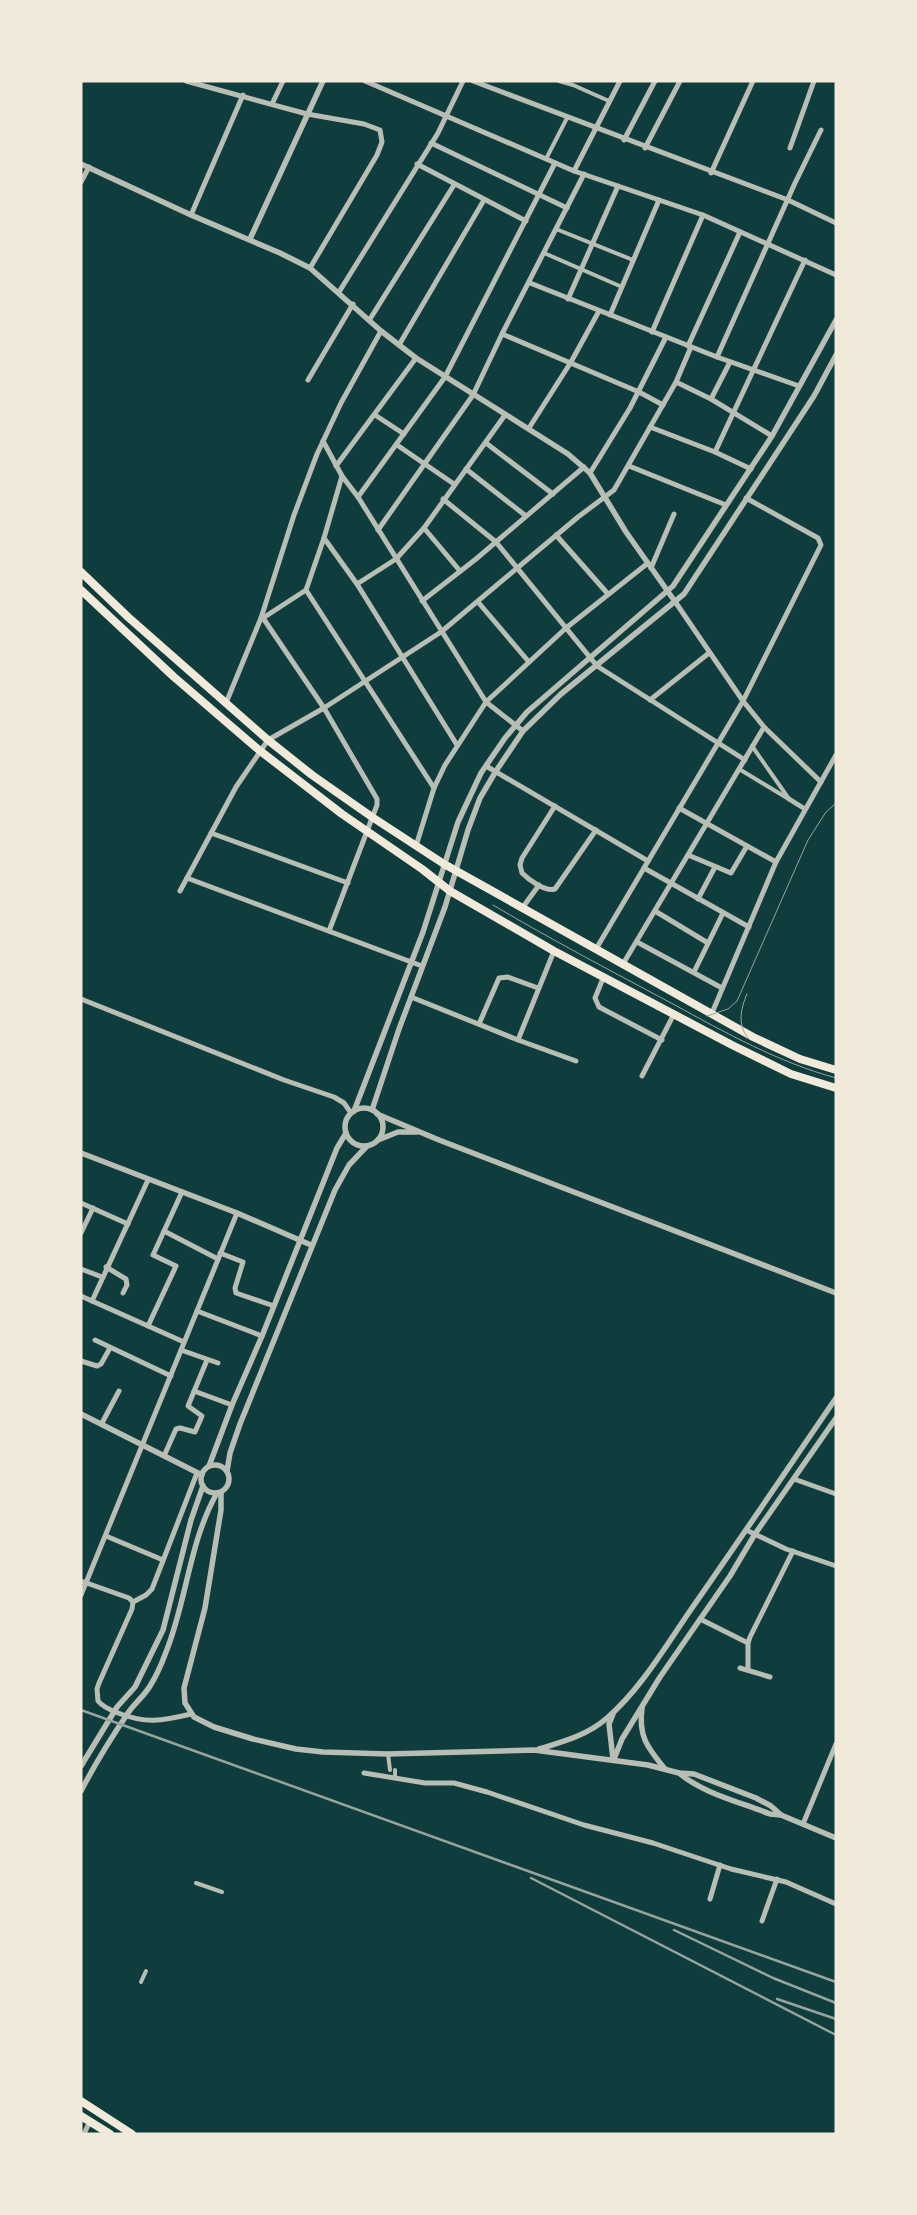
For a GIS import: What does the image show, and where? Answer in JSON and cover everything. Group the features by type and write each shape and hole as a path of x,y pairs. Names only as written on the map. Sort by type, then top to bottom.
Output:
{"main road":[{"path":"81,572 128,617 268,740 312,775 372,817 444,864 774,1047 800,1059 836,1070"},
{"path":"81,590 174,677 259,750 367,832 450,891 554,951 782,1070 805,1080 836,1088"},
{"path":"81,2102 132,2134"},
{"path":"81,2116 110,2134"}],"street":[{"path":"186,81 307,114 377,127 381,133 382,142 377,155 310,268"},
{"path":"218,81 218,89"},
{"path":"272,104 283,81"},
{"path":"250,239 324,81"},
{"path":"365,81 574,171 703,215 836,274"},
{"path":"377,87 381,81"},
{"path":"339,292 374,238 416,164 431,143 463,81"},
{"path":"473,81 710,173 788,200 835,222"},
{"path":"559,81 609,101"},
{"path":"624,140 655,81"},
{"path":"645,148 680,81"},
{"path":"710,173 753,81"},
{"path":"790,148 814,81"},
{"path":"574,171 618,82"},
{"path":"191,215 243,96"},
{"path":"546,159 567,118"},
{"path":"717,357 821,130"},
{"path":"431,143 567,208"},
{"path":"358,497 445,377 555,163"},
{"path":"81,164 191,215 250,239 310,268 370,319 381,331 416,358 529,428 584,467 590,473 626,532 668,590 742,701 764,727 820,782"},
{"path":"416,164 526,221"},
{"path":"81,182 89,167"},
{"path":"378,530 473,395 584,174"},
{"path":"370,319 454,185"},
{"path":"568,299 618,186"},
{"path":"399,345 484,200"},
{"path":"610,315 660,200"},
{"path":"652,332 703,215"},
{"path":"556,229 633,260"},
{"path":"180,891 259,750 268,740 324,708 441,632 556,535 614,490 676,382 740,232"},
{"path":"544,254 622,287"},
{"path":"715,452 805,260"},
{"path":"530,283 730,362 799,386"},
{"path":"308,380 353,304"},
{"path":"529,428 571,362 599,311"},
{"path":"133,1602 146,1595 152,1589 199,1474 209,1466 300,1239 346,1133 346,1121 352,1112 412,962 458,822 476,781 516,725 535,705 668,590 680,576 772,436 836,320"},
{"path":"226,703 262,618 294,515 323,440 344,396 381,331"},
{"path":"502,334 571,362 639,392 663,405"},
{"path":"590,473 639,392 666,337"},
{"path":"374,1112 386,1062 450,891 474,812 496,771 523,731 561,694 676,603 690,586 814,396 836,355"},
{"path":"336,466 416,358"},
{"path":"711,399 730,362"},
{"path":"676,382 711,399 772,436"},
{"path":"357,584 396,559 424,528 505,414"},
{"path":"375,415 404,434"},
{"path":"650,427 715,452 750,469"},
{"path":"323,440 342,476 358,497 486,702 523,731"},
{"path":"486,443 553,494"},
{"path":"397,445 454,484"},
{"path":"629,466 726,505"},
{"path":"422,600 460,572 584,467"},
{"path":"466,469 526,516"},
{"path":"262,618 306,590 324,538 342,476"},
{"path":"596,949 742,701 821,545 818,538 746,498"},
{"path":"443,499 496,542 597,666 745,760"},
{"path":"416,846 434,788 457,745 486,702 566,628 608,594 650,565 674,514"},
{"path":"424,528 460,572"},
{"path":"556,535 608,594"},
{"path":"324,538 357,584 457,745"},
{"path":"306,590 434,788"},
{"path":"478,602 529,662"},
{"path":"262,618 324,708 376,795 377,805 329,930"},
{"path":"650,700 709,653"},
{"path":"623,964 764,727"},
{"path":"752,746 789,799"},
{"path":"712,1013 776,862 836,755"},
{"path":"486,766 648,861"},
{"path":"739,769 805,809"},
{"path":"554,806 521,861 522,873 539,885 551,890 555,889 596,830"},
{"path":"679,808 776,862"},
{"path":"211,833 348,883"},
{"path":"688,855 731,873 747,846"},
{"path":"698,899 715,867"},
{"path":"644,868 749,927"},
{"path":"187,878 422,966"},
{"path":"523,907 539,885"},
{"path":"655,911 708,943"},
{"path":"694,972 723,913"},
{"path":"637,942 722,988"},
{"path":"518,1040 554,951"},
{"path":"604,976 595,998 599,1007 662,1040"},
{"path":"479,1024 499,978 508,977 538,988"},
{"path":"411,997 576,1061"},
{"path":"81,999 284,1080 334,1097 344,1103 352,1112"},
{"path":"642,1076 674,1014"},
{"path":"352,1112 364,1108 420,1132 836,1293"},
{"path":"374,1112 382,1120 383,1127 377,1141"},
{"path":"81,1791 129,1711 149,1687 166,1652 180,1612 202,1522 219,1492 228,1483 227,1471 230,1453 240,1424 311,1245 344,1173 367,1146 398,1132 420,1132"},
{"path":"346,1133 354,1143 367,1146"},
{"path":"81,1153 237,1213 311,1245"},
{"path":"92,1301 106,1267 148,1180"},
{"path":"148,1326 176,1266 154,1255 182,1192"},
{"path":"81,1203 128,1224"},
{"path":"81,1233 93,1208"},
{"path":"81,1596 84,1581 106,1536 237,1213"},
{"path":"164,1232 218,1259"},
{"path":"220,1253 243,1262 235,1288 236,1293 274,1306"},
{"path":"106,1267 126,1279 127,1285 123,1293"},
{"path":"81,1269 102,1277"},
{"path":"81,1296 184,1342"},
{"path":"197,1311 262,1336"},
{"path":"95,1340 171,1376"},
{"path":"81,1362 97,1366 101,1364 110,1348"},
{"path":"181,1350 218,1363"},
{"path":"164,1456 176,1429 180,1428 195,1432 202,1419 202,1415 188,1407 208,1360"},
{"path":"102,1423 119,1391"},
{"path":"194,1391 232,1405"},
{"path":"219,1492 220,1516 205,1608 185,1681 185,1703 191,1714 214,1727 253,1739 296,1749 323,1752 388,1754 498,1753 534,1750 573,1739 597,1726 613,1712 668,1644 836,1398"},
{"path":"81,1414 199,1474 203,1486 209,1492 219,1492"},
{"path":"614,1759 622,1739 642,1706 730,1576 755,1534 794,1478 833,1428 836,1418"},
{"path":"209,1466 221,1466 227,1471"},
{"path":"794,1478 836,1494"},
{"path":"81,1766 117,1708 135,1687 163,1630 191,1520 203,1486"},
{"path":"206,1513 216,1508 220,1516"},
{"path":"746,1530 793,1551 836,1566"},
{"path":"106,1536 163,1560"},
{"path":"748,1670 748,1643 793,1551"},
{"path":"84,1581 129,1598 133,1602"},
{"path":"133,1602 132,1609 99,1683 97,1689 98,1701 106,1708 143,1721 154,1721 191,1714"},
{"path":"700,1619 748,1643"},
{"path":"740,1668 770,1677"},
{"path":"642,1706 640,1722 644,1739 665,1769"},
{"path":"613,1712 609,1724 614,1759"},
{"path":"803,1824 836,1744"},
{"path":"534,1750 614,1759 679,1773 694,1774 756,1798 771,1806 781,1815"},
{"path":"388,1754 395,1778"},
{"path":"679,1773 687,1780 702,1787 770,1814 781,1815 836,1838"},
{"path":"364,1774 464,1785 584,1825 653,1843 720,1865 798,1886 836,1904"},
{"path":"710,1900 720,1865"},
{"path":"762,1921 777,1880"},
{"path":"196,1883 222,1892"},
{"path":"141,1982 146,1971"},
{"path":"84,2134 90,2121"}],"tram line":[{"path":"707,1016 728,1009 737,1001 808,840 826,812 836,803"},
{"path":"493,905 583,956 733,1036 794,1064 836,1078"},
{"path":"747,994 741,1012 741,1024 750,1040"}],"railway":[{"path":"81,1710 836,1982"},
{"path":"531,1878 836,2035"},
{"path":"674,1930 773,1978 836,2003"},
{"path":"777,1999 836,2019"}]}
